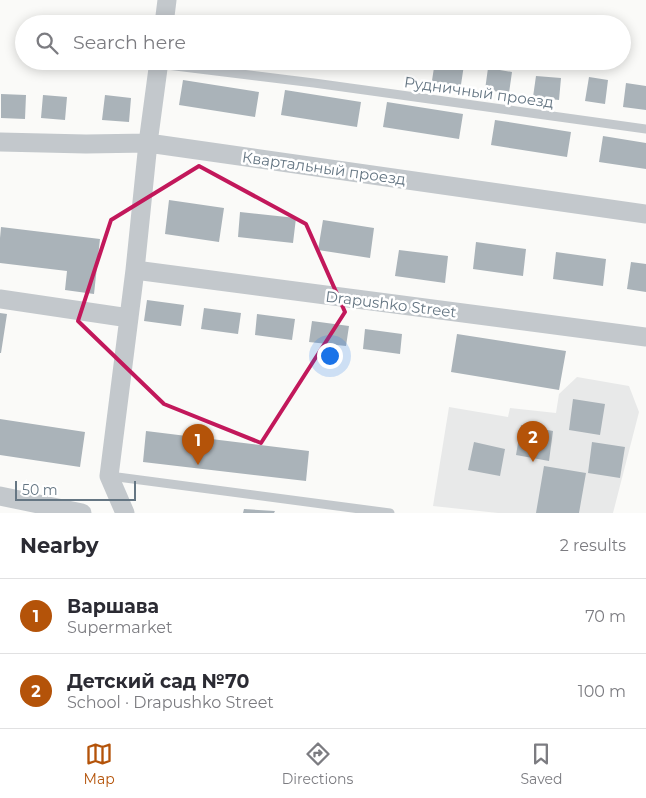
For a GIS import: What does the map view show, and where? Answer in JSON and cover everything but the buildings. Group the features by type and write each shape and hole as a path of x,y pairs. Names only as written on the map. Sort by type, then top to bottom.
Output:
{"street":[{"path":"165,15 167,0"},
{"path":"125,513 110,476 136,270 148,143 158,70"},
{"name":"Квартальный проезд","path":"0,142 148,143 646,214"},
{"name":"Drapushko Street","path":"136,270 646,337"},
{"path":"0,299 129,318"},
{"path":"0,496 82,513"}],"lane":[{"name":"Рудничный проезд","path":"219,70 646,129"},
{"path":"110,476 390,513"}],"highlighted area":[{"path":"199,166 306,224 345,312 261,443 164,404 78,321 111,220"}],"shaded area":[{"path":"577,377 629,386 639,412 613,513 498,513 433,506 449,407 508,417 510,408 556,413 559,394"}],"place":[{"name":"Детский сад №70","path":"533,462"},
{"name":"Варшава","path":"198,465"}]}
